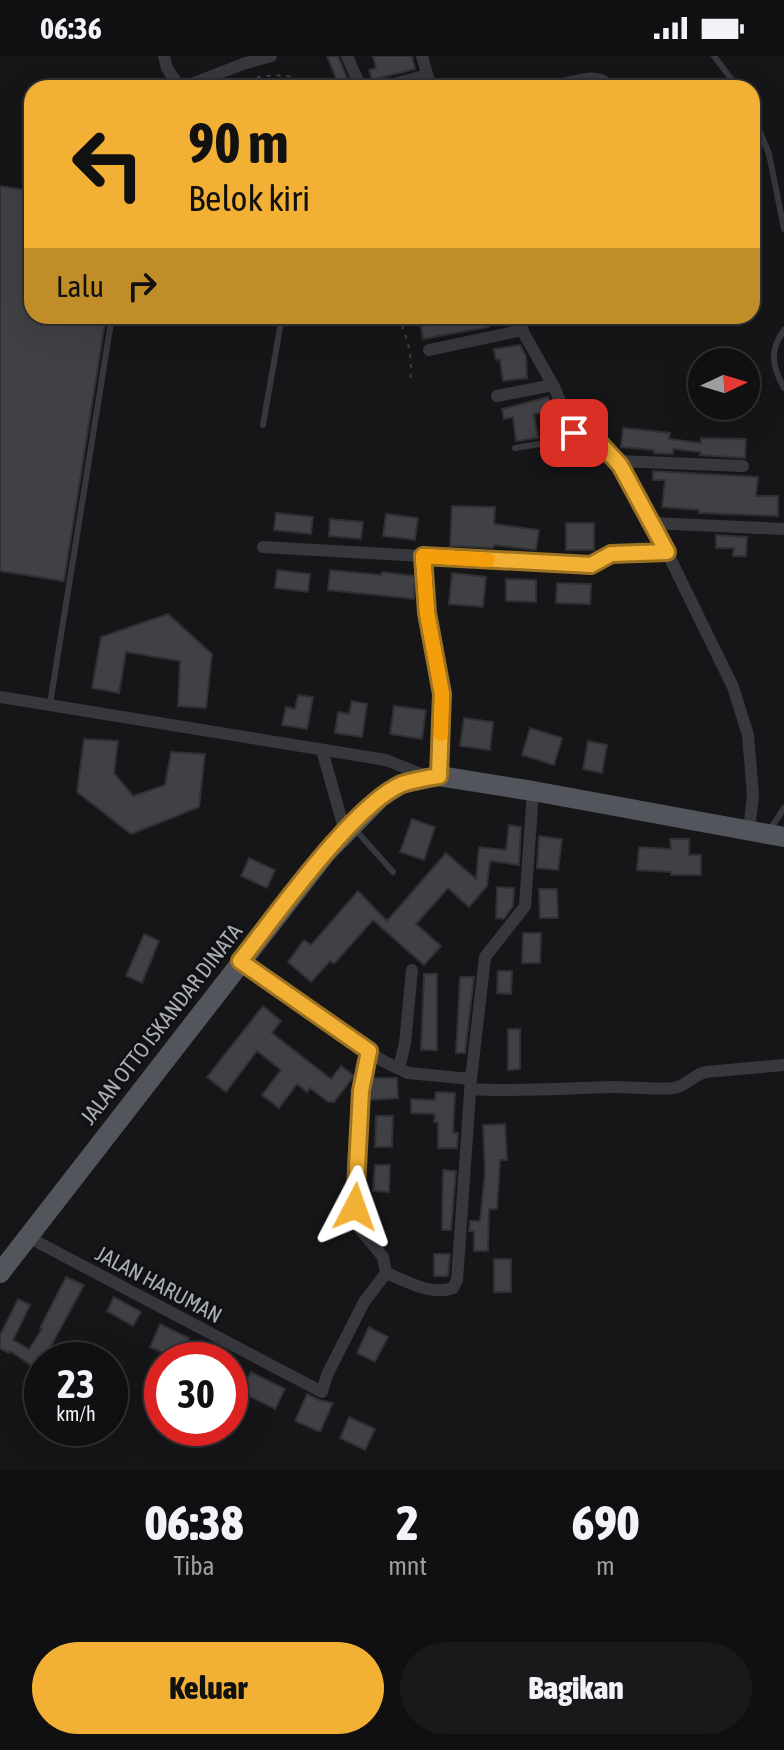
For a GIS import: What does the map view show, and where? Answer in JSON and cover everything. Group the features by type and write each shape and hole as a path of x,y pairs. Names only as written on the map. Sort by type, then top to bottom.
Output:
{"main road":[{"name":"JALAN OTTO ISKANDAR DINATA","path":"0,1273 240,961 349,829 381,797 401,784 434,777 533,791 767,834"}],"street":[{"path":"164,56 175,80"},
{"path":"201,80 271,56"},
{"path":"347,56 358,80"},
{"path":"422,56 428,80"},
{"path":"519,324 553,385 574,433 580,437 595,438 617,461 667,552 733,687 748,735 753,795 767,834"},
{"path":"429,350 523,330"},
{"path":"497,396 553,385"},
{"path":"617,461 743,466"},
{"path":"652,523 783,529"},
{"path":"263,547 591,565 611,554 667,552"},
{"path":"0,697 386,760 434,777 442,694 427,613 423,556"},
{"path":"322,750 349,829"},
{"path":"369,1051 361,1091 355,1207 359,1228 383,1257 386,1273 417,1286 441,1291 453,1288 458,1269 471,1084 486,955 525,906 533,791"},
{"path":"240,961 369,1051 408,1073 512,1092 630,1087 644,1090 682,1086 699,1073 784,1065"},
{"path":"399,1068 403,1058 412,970"},
{"name":"JALAN HARUMAN","path":"26,1236 322,1392 327,1375 364,1302 386,1273"}],"lane":[{"path":"714,56 732,80"},
{"path":"760,132 769,154 784,229"},
{"path":"50,704 111,324"},
{"path":"263,425 281,324"},
{"path":"784,330 775,343 772,360 784,388"},
{"path":"515,448 564,440 574,433"},
{"path":"767,834 784,808"},
{"path":"349,829 393,872"}],"path":[{"path":"241,80 268,76 293,76 303,80"},
{"path":"401,324 412,362 410,381"}],"building":[{"path":"327,56 338,56 348,80 337,80"},
{"path":"373,56 412,56 415,69 372,80 369,70 376,68"},
{"path":"0,186 24,190 24,324 105,324 64,581 0,571"},
{"path":"488,324 489,327 423,339 421,326"},
{"path":"520,345 526,356 527,378 503,381 500,359 496,360 494,349"},
{"path":"548,397 554,411 534,414 538,438 516,441 513,417 504,419 502,409"},
{"path":"623,428 670,433 669,439 701,443 701,438 746,439 745,458 700,455 701,452 673,449 673,454 654,453 654,450 621,447"},
{"path":"653,471 758,477 756,496 778,496 778,516 699,513 699,510 662,507 665,480 653,480"},
{"path":"452,506 495,507 494,524 539,530 536,550 494,545 493,548 450,546"},
{"path":"276,513 313,517 311,534 274,530"},
{"path":"386,514 418,518 415,540 383,536"},
{"path":"330,519 363,522 361,539 329,536"},
{"path":"566,523 594,523 594,550 566,550"},
{"path":"716,535 747,537 746,556 733,556 734,548 716,548"},
{"path":"277,570 310,574 308,592 275,588"},
{"path":"330,570 415,576 414,599 328,590"},
{"path":"452,573 486,577 483,607 449,604"},
{"path":"506,579 536,580 536,602 506,601"},
{"path":"557,583 591,584 590,604 556,603"},
{"path":"168,614 212,654 206,708 178,706 180,661 126,652 119,693 92,688 101,637"},
{"path":"298,695 313,697 307,729 282,725 286,707 295,709"},
{"path":"352,701 367,704 362,737 335,733 338,712 349,714"},
{"path":"394,706 426,710 422,739 390,734"},
{"path":"464,718 493,722 490,750 460,746"},
{"path":"530,728 562,738 554,765 522,755"},
{"path":"84,739 118,741 114,773 133,796 165,785 171,752 205,754 199,807 131,834 77,792"},
{"path":"588,741 607,745 602,773 583,769"},
{"path":"412,819 435,827 424,860 400,852"},
{"path":"509,825 521,827 519,865 490,861 487,886 469,907 448,888 416,924 441,946 424,965 373,920 334,964 330,961 311,982 288,962 304,940 311,945 358,891 387,921 446,853 476,879 479,847 506,850"},
{"path":"539,836 562,839 558,870 537,868"},
{"path":"670,839 689,839 689,855 701,855 701,875 637,870 639,847 671,849"},
{"path":"249,858 275,870 267,888 241,876"},
{"path":"497,887 514,888 513,906 504,919 496,918"},
{"path":"539,889 557,889 558,918 540,918"},
{"path":"523,933 541,933 540,963 522,963"},
{"path":"144,934 159,941 142,983 126,976"},
{"path":"498,971 512,971 511,994 497,993"},
{"path":"424,974 437,974 437,1050 421,1050"},
{"path":"460,977 474,977 465,1053 456,1053"},
{"path":"263,1006 281,1021 272,1033 331,1079 341,1066 354,1076 334,1102 328,1102 310,1088 307,1092 297,1084 279,1108 262,1095 281,1070 257,1051 226,1092 207,1077"},
{"path":"508,1029 520,1029 520,1069 508,1070"},
{"path":"373,1078 397,1078 398,1098 370,1100"},
{"path":"436,1092 455,1093 453,1133 458,1133 457,1148 438,1148 435,1114 411,1113 411,1099 435,1100"},
{"path":"376,1116 393,1116 392,1147 375,1147"},
{"path":"505,1124 507,1160 500,1160 497,1209 489,1209 488,1251 474,1251 474,1231 469,1231 470,1221 480,1221 485,1172 483,1125"},
{"path":"375,1165 390,1165 389,1192 373,1191"},
{"path":"443,1170 456,1171 451,1230 442,1230"},
{"path":"434,1254 450,1254 448,1276 434,1276"},
{"path":"494,1259 511,1259 511,1292 494,1292"},
{"path":"66,1277 84,1285 53,1342 34,1342"},
{"path":"114,1297 141,1312 133,1326 107,1311"},
{"path":"18,1299 30,1305 13,1340 24,1346 24,1360 0,1348 0,1335"},
{"path":"160,1324 189,1338 187,1342 152,1342"},
{"path":"369,1327 388,1337 375,1362 357,1353"},
{"path":"251,1372 285,1389 275,1409 248,1396"},
{"path":"307,1394 333,1403 320,1432 295,1421"},
{"path":"349,1417 375,1429 365,1450 340,1438"}],"slow traffic":[{"path":"441,734 442,694 427,613 423,556 488,560"}],"route":[{"path":"355,1207 361,1091 369,1051 240,961 326,853 381,797 401,784 439,776 442,694 427,613 423,556 591,565 611,554 667,552 620,465 595,438 580,437 574,433"}]}
